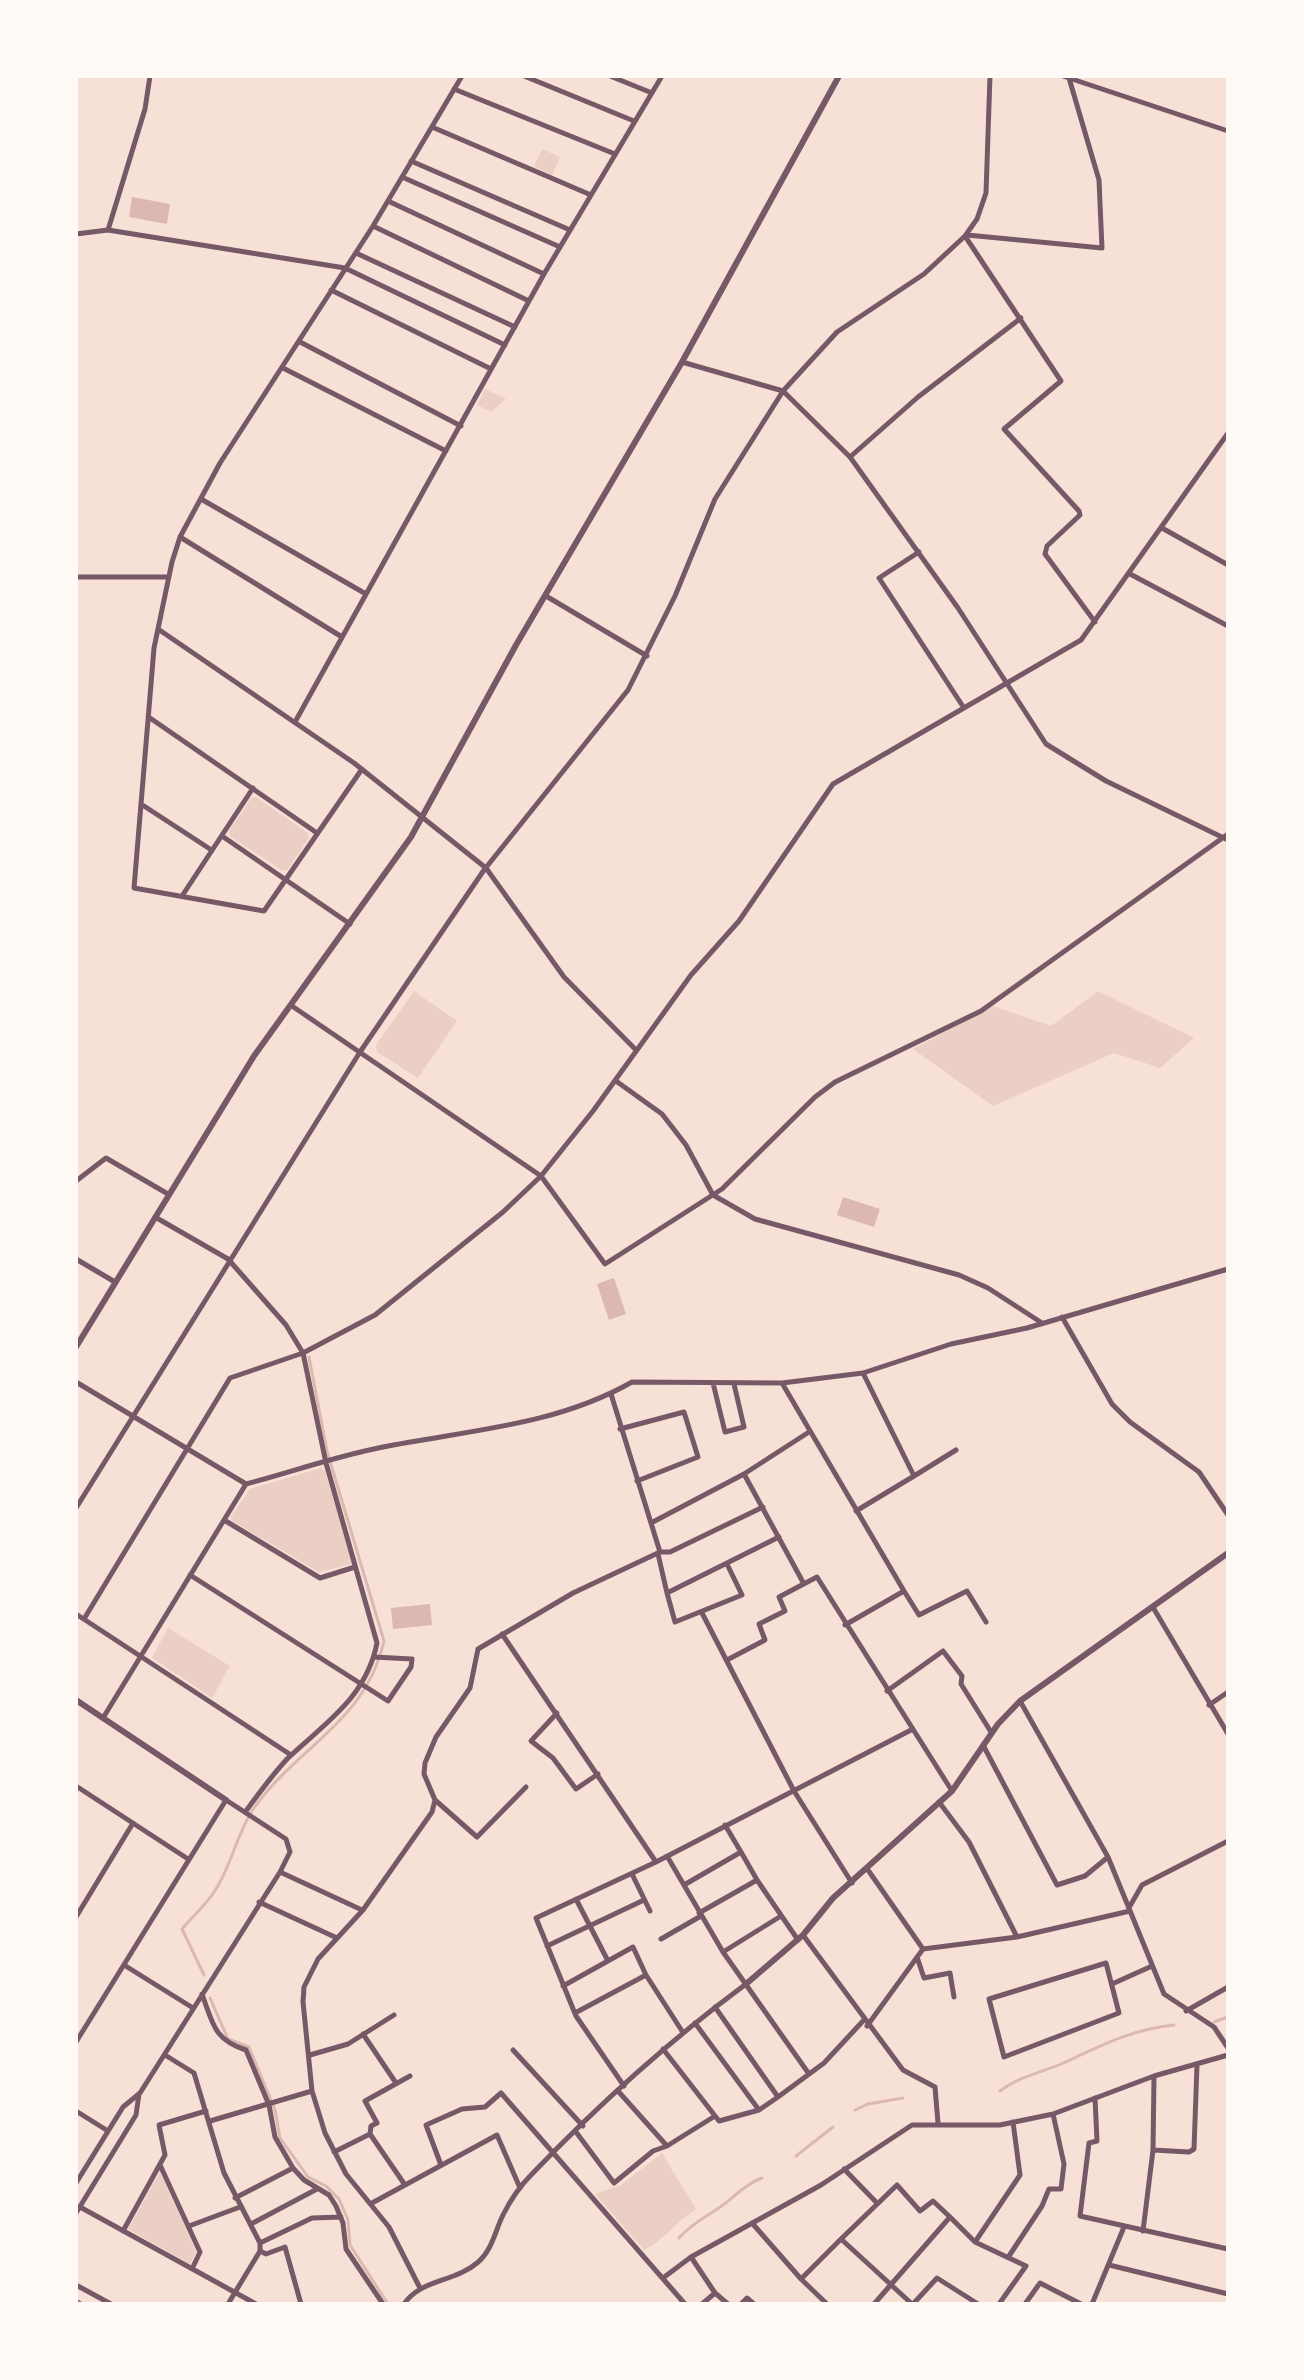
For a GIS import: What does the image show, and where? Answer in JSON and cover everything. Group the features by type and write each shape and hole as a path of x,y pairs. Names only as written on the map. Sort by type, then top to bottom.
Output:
{"street":[{"path":"108,230 145,109 150,76"},
{"path":"362,769 264,911 134,888 158,629 180,537 462,76"},
{"path":"524,76 634,121"},
{"path":"610,76 652,93"},
{"path":"295,722 544,274 662,76"},
{"path":"76,1347 254,1056 395,864 682,362 839,76"},
{"path":"76,1508 228,1259 360,1052 486,868 564,768 600,728 647,656 715,499 783,391 837,332 924,274 966,236 984,206 986,193 990,76"},
{"path":"966,236 1102,248 1099,180 1066,77"},
{"path":"1066,77 1228,131"},
{"path":"454,89 615,154"},
{"path":"432,127 591,195"},
{"path":"411,161 570,230"},
{"path":"402,177 560,247"},
{"path":"388,201 544,274"},
{"path":"373,226 529,301"},
{"path":"76,234 108,230 345,268 505,345"},
{"path":"966,236 1061,381 1026,407 1004,429 1079,511 1080,515 1047,546 1045,554 1095,622"},
{"path":"356,253 515,327"},
{"path":"331,290 491,369"},
{"path":"850,457 918,397 1021,318"},
{"path":"300,342 461,426"},
{"path":"292,1006 541,1176 605,1264 713,1195 815,1097 835,1082 981,1011 1226,837 1106,781 1053,750 1041,739 919,552 850,457 783,391 682,362"},
{"path":"283,368 446,451"},
{"path":"84,1619 190,1450 230,1378 303,1353 346,1333 397,1299 541,1176 616,1081 635,1049 691,975 739,921 833,784 1081,640 1227,435"},
{"path":"201,499 366,594"},
{"path":"1162,528 1228,565"},
{"path":"180,537 342,637"},
{"path":"919,552 879,578 964,708"},
{"path":"1130,574 1228,626"},
{"path":"76,577 168,577"},
{"path":"546,596 647,656"},
{"path":"158,629 362,769 486,868 564,977 635,1049"},
{"path":"150,718 317,833"},
{"path":"182,896 210,849 253,788"},
{"path":"143,806 210,849"},
{"path":"222,836 350,925"},
{"path":"616,1081 662,1114 686,1145 713,1195 755,1219 959,1275 988,1288 1042,1323"},
{"path":"76,1181 106,1158 168,1194"},
{"path":"155,1217 228,1259 286,1325 303,1353 326,1463 377,1643 375,1657 361,1684 338,1717 291,1755 249,1813"},
{"path":"76,1259 115,1282"},
{"path":"103,1718 246,1484 371,1449 539,1421 611,1394 632,1382 652,1379 734,1384 782,1383 863,1373 951,1344 1042,1323 1228,1269"},
{"path":"1062,1317 1112,1404 1130,1422 1199,1472 1228,1515"},
{"path":"863,1373 914,1476"},
{"path":"76,1382 246,1484"},
{"path":"713,1383 725,1432 744,1427 734,1384"},
{"path":"782,1383 919,1615 967,1591 986,1622"},
{"path":"611,1394 651,1523 675,1622 742,1595 727,1564"},
{"path":"620,1429 684,1412 698,1457 637,1481"},
{"path":"651,1523 744,1474 809,1432"},
{"path":"856,1511 956,1450"},
{"path":"744,1474 804,1585"},
{"path":"526,1787 477,1837 435,1800 424,1774 425,1763 436,1737 470,1688 478,1649 573,1593 659,1553 670,1552 763,1507"},
{"path":"224,1520 320,1578 355,1567"},
{"path":"667,1593 779,1537"},
{"path":"404,2304 420,2288 478,2263 520,2188 682,2031 746,1984 800,1938 833,1898 868,1870 952,1791 991,1732 1020,1701 1066,1665 1154,1609 1228,1553"},
{"path":"190,1575 388,1701 411,1667 412,1659 375,1657"},
{"path":"727,1660 765,1640 759,1624 785,1611 779,1597 817,1577 952,1791"},
{"path":"845,1625 904,1591"},
{"path":"1154,1609 1228,1734"},
{"path":"702,1613 794,1791 852,1883"},
{"path":"76,1614 291,1755"},
{"path":"502,1634 656,1862"},
{"path":"887,1691 943,1651 962,1676 961,1684 991,1732"},
{"path":"1209,1705 1228,1692"},
{"path":"76,1700 282,1835 289,1845 288,1859 280,1872 140,2093 123,2107 76,2183"},
{"path":"1020,1701 1108,1857 1164,1994 1214,2027 1228,2048"},
{"path":"557,1713 531,1741 553,1758 576,1789 598,1774"},
{"path":"624,2086 575,2013 536,1918 656,1862 911,1730"},
{"path":"983,1745 1057,1885 1085,1876 1108,1857"},
{"path":"76,1786 188,1859"},
{"path":"76,2042 226,1800"},
{"path":"420,2288 395,2236 333,2153 312,2091 304,1987 318,1959 363,1910 432,1812 435,1800"},
{"path":"939,1802 969,1842 1017,1937"},
{"path":"76,1916 133,1823"},
{"path":"725,1825 781,1916 865,2024 903,2070 935,2087 938,2123"},
{"path":"663,2049 719,2121 759,2110 809,2074 865,2024 923,1949 1017,1937 1130,1908 1142,1885 1228,1841"},
{"path":"684,1885 741,1852"},
{"path":"667,1856 723,1952 809,2074"},
{"path":"868,1870 923,1949"},
{"path":"280,1872 363,1910"},
{"path":"632,1874 650,1911"},
{"path":"661,1939 757,1880"},
{"path":"576,1899 608,1961"},
{"path":"547,1946 644,1900"},
{"path":"259,1902 337,1938"},
{"path":"723,1952 781,1916"},
{"path":"563,1986 633,1947 646,1975 682,2031"},
{"path":"917,1957 924,1978 950,1973 954,1997"},
{"path":"1106,1963 1112,1984 1119,2013 1004,2057 989,1999 1106,1963"},
{"path":"124,1965 193,2008"},
{"path":"1112,1984 1152,1966"},
{"path":"575,2013 646,1975"},
{"path":"1186,2011 1228,1987"},
{"path":"202,1994 214,2026 226,2044 246,2050 271,2105 275,2137 293,2168 329,2195 341,2217 346,2249 383,2304"},
{"path":"715,2007 778,2097"},
{"path":"310,2055 348,2044 394,2015"},
{"path":"695,2023 759,2110"},
{"path":"76,2026 83,2030"},
{"path":"363,2034 396,2083"},
{"path":"513,2050 583,2126"},
{"path":"165,2054 194,2073 235,2198 260,2243 260,2251 228,2304"},
{"path":"663,2279 691,2257 844,2169 905,2128 938,2123 992,2125 1053,2114 1154,2076 1228,2055"},
{"path":"1153,2150 1189,2152 1194,2149 1197,2065"},
{"path":"405,2185 370,2134 371,2126 377,2123 365,2101 410,2076"},
{"path":"1143,2231 1153,2150 1154,2076"},
{"path":"210,2121 312,2091"},
{"path":"618,2091 667,2146"},
{"path":"140,2093 136,2115 78,2210 123,2231 256,2304"},
{"path":"441,2165 426,2125 462,2109 485,2107 501,2093 685,2304"},
{"path":"1095,2098 1097,2141 1089,2143 1080,2216 1228,2249"},
{"path":"76,2111 108,2131"},
{"path":"123,2231 165,2155 159,2125 206,2111"},
{"path":"1009,2256 1042,2206 1049,2189 1061,2189 1064,2164 1053,2114"},
{"path":"576,2132 614,2183 653,2151 667,2146 715,2116"},
{"path":"975,2242 1020,2175 1013,2122"},
{"path":"333,2153 370,2134"},
{"path":"372,2203 497,2135 520,2188"},
{"path":"160,2165 200,2252 192,2269"},
{"path":"235,2198 293,2168"},
{"path":"844,2169 876,2202"},
{"path":"801,2279 876,2202 897,2185 920,2211 933,2201 975,2242 1026,2266 999,2304"},
{"path":"251,2224 318,2188"},
{"path":"189,2226 240,2207"},
{"path":"260,2243 312,2218 341,2217"},
{"path":"874,2304 950,2217"},
{"path":"752,2223 827,2304"},
{"path":"1092,2304 1124,2227"},
{"path":"841,2239 913,2304 937,2278 978,2304"},
{"path":"260,2251 266,2254 285,2247 301,2304"},
{"path":"691,2257 715,2293 728,2304"},
{"path":"1109,2265 1228,2294"},
{"path":"1025,2304 1040,2283 1081,2304"},
{"path":"76,2285 111,2304"},
{"path":"702,2304 715,2293"},
{"path":"741,2304 747,2298 754,2304"}],"shaded area":[{"path":"542,149 560,157 552,175 534,167"},
{"path":"132,197 170,204 167,224 129,217"},
{"path":"485,389 506,399 491,412 477,405"},
{"path":"256,797 308,833 309,838 287,870 281,870 230,836 229,831 251,798"},
{"path":"414,991 457,1021 418,1078 377,1052 376,1045"},
{"path":"1098,991 1194,1038 1160,1068 1114,1053 993,1106 913,1049 993,1006 1051,1026"},
{"path":"843,1197 880,1209 874,1227 837,1215"},
{"path":"614,1278 626,1314 609,1320 597,1284"},
{"path":"321,1468 325,1471 352,1564 319,1572 232,1521 231,1516 250,1489"},
{"path":"430,1604 432,1625 393,1629 391,1608"},
{"path":"168,1628 230,1666 212,1698 152,1658"},
{"path":"662,2153 696,2209 644,2250 595,2194 621,2185"},
{"path":"160,2172 196,2251 190,2264 128,2229"}],"waterway":[{"path":"204,1975 182,1929 207,1902 220,1882 254,1808 272,1786 329,1732 362,1693 375,1669 384,1641 327,1451 309,1357"},
{"path":"210,1998 228,2039 249,2047 275,2110 280,2138 308,2177 326,2186 339,2199 348,2220 350,2245 388,2304"},
{"path":"1214,2022 1228,2017"},
{"path":"1000,2091 1025,2077 1120,2038 1174,2025"},
{"path":"855,2110 868,2104 903,2098"},
{"path":"796,2156 833,2127"},
{"path":"679,2238 745,2187 762,2178"}],"railway":[{"path":"76,2300 83,2304"}]}
